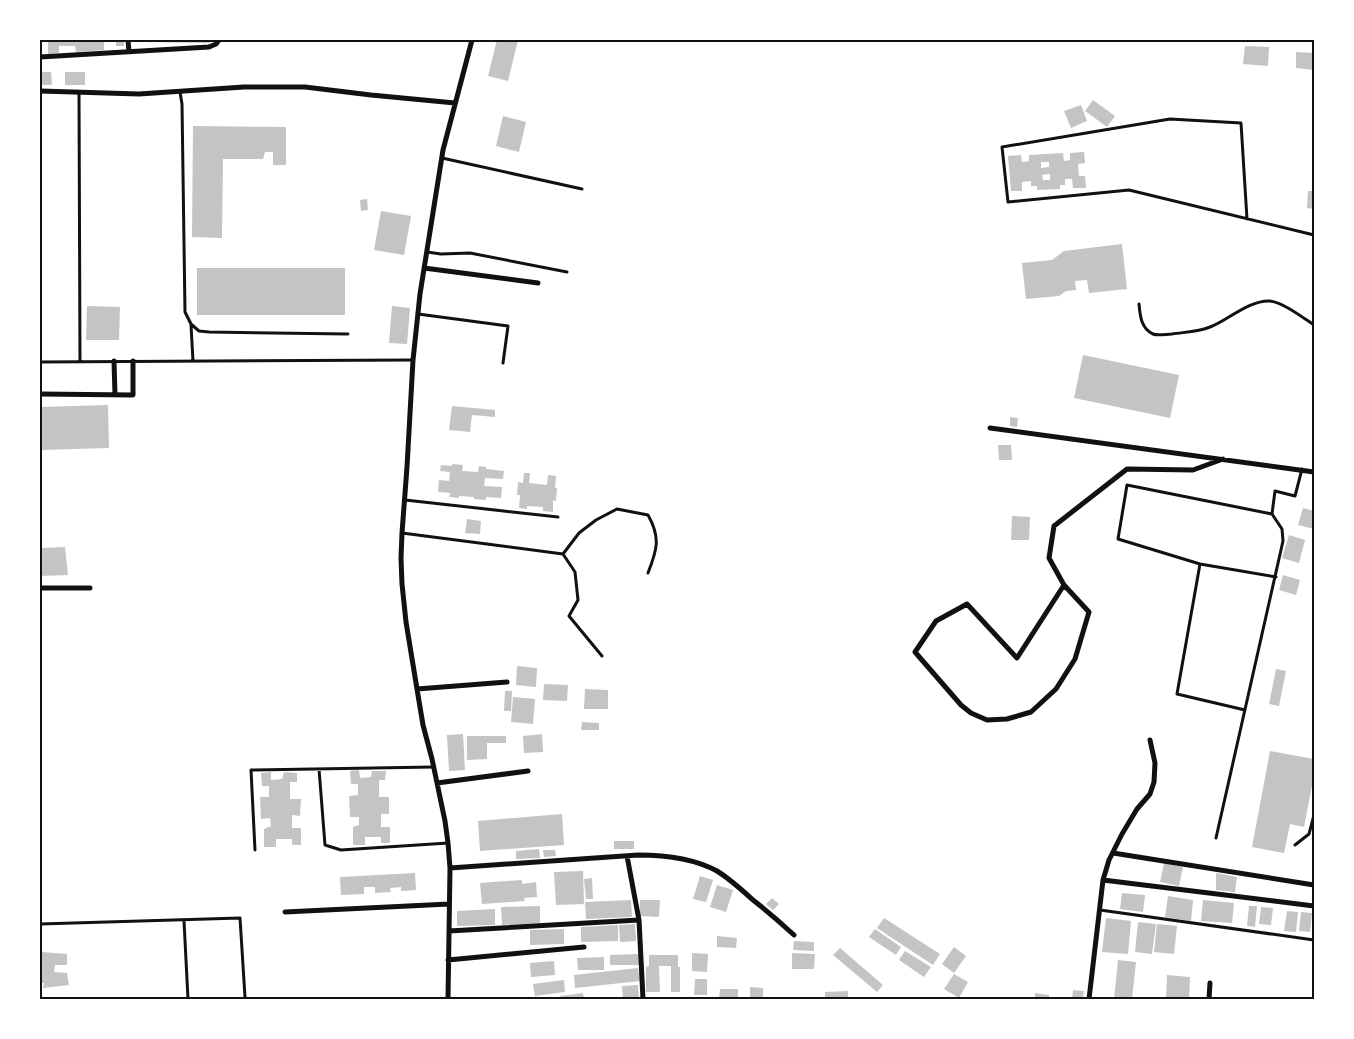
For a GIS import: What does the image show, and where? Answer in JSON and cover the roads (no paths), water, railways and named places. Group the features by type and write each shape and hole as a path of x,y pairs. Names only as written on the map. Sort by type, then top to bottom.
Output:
{"street":[{"path":"128,40 129,52"},
{"path":"40,57 209,47 216,44 219,40"},
{"path":"448,999 450,868 448,843 437,782 422,725 416,689 402,584 401,558 417,314 442,158 472,40"},
{"path":"40,91 138,94 244,87 305,87 456,103"},
{"path":"424,268 538,283"},
{"path":"114,361 115,395"},
{"path":"40,394 133,395 133,361"},
{"path":"990,428 1314,472"},
{"path":"1064,585 1017,658 967,604 936,621 915,652 961,705 972,713 987,720 1007,719 1031,712 1056,688 1075,659 1089,612 1064,585 1049,558 1054,526 1127,469 1193,470 1223,459"},
{"path":"40,588 90,588"},
{"path":"416,689 508,682"},
{"path":"1089,999 1103,880 1122,834 1132,817 1150,794 1154,782 1155,763 1150,740"},
{"path":"437,782 528,771"},
{"path":"1113,853 1314,885"},
{"path":"450,868 657,855 690,861 717,871 794,935"},
{"path":"627,856 639,920 643,999"},
{"path":"1103,880 1314,906"},
{"path":"285,912 450,904"},
{"path":"449,931 639,920"},
{"path":"448,960 584,947"},
{"path":"1209,999 1210,983"}],"lane":[{"path":"79,92 80,362"},
{"path":"180,92 185,312 191,324 193,361"},
{"path":"1247,219 1241,123 1170,119 1002,147 1008,202 1129,190 1247,219 1314,235"},
{"path":"442,158 582,189"},
{"path":"426,252 441,254 470,253 567,272"},
{"path":"1139,304 1141,320 1146,328 1153,334 1160,335 1204,329 1260,302 1271,301 1282,305 1314,324"},
{"path":"417,314 508,326 503,363"},
{"path":"191,324 199,330 228,334 348,334"},
{"path":"40,362 413,360"},
{"path":"1216,838 1283,541 1282,528 1272,514 1275,491 1296,496 1302,469"},
{"path":"1272,514 1127,486 1118,539 1200,564 1276,577"},
{"path":"405,500 558,516"},
{"path":"563,554 579,533 596,520 617,509 648,515 655,528 656,552 648,573"},
{"path":"402,533 563,554 575,572 578,600 569,616 602,656"},
{"path":"1200,564 1176,694 1245,710"},
{"path":"256,850 251,770 433,766"},
{"path":"319,769 325,845 341,850 448,843"},
{"path":"1295,845 1310,834 1314,816"},
{"path":"1100,910 1314,940"},
{"path":"40,924 240,918 245,997"},
{"path":"184,921 188,999"}]}
